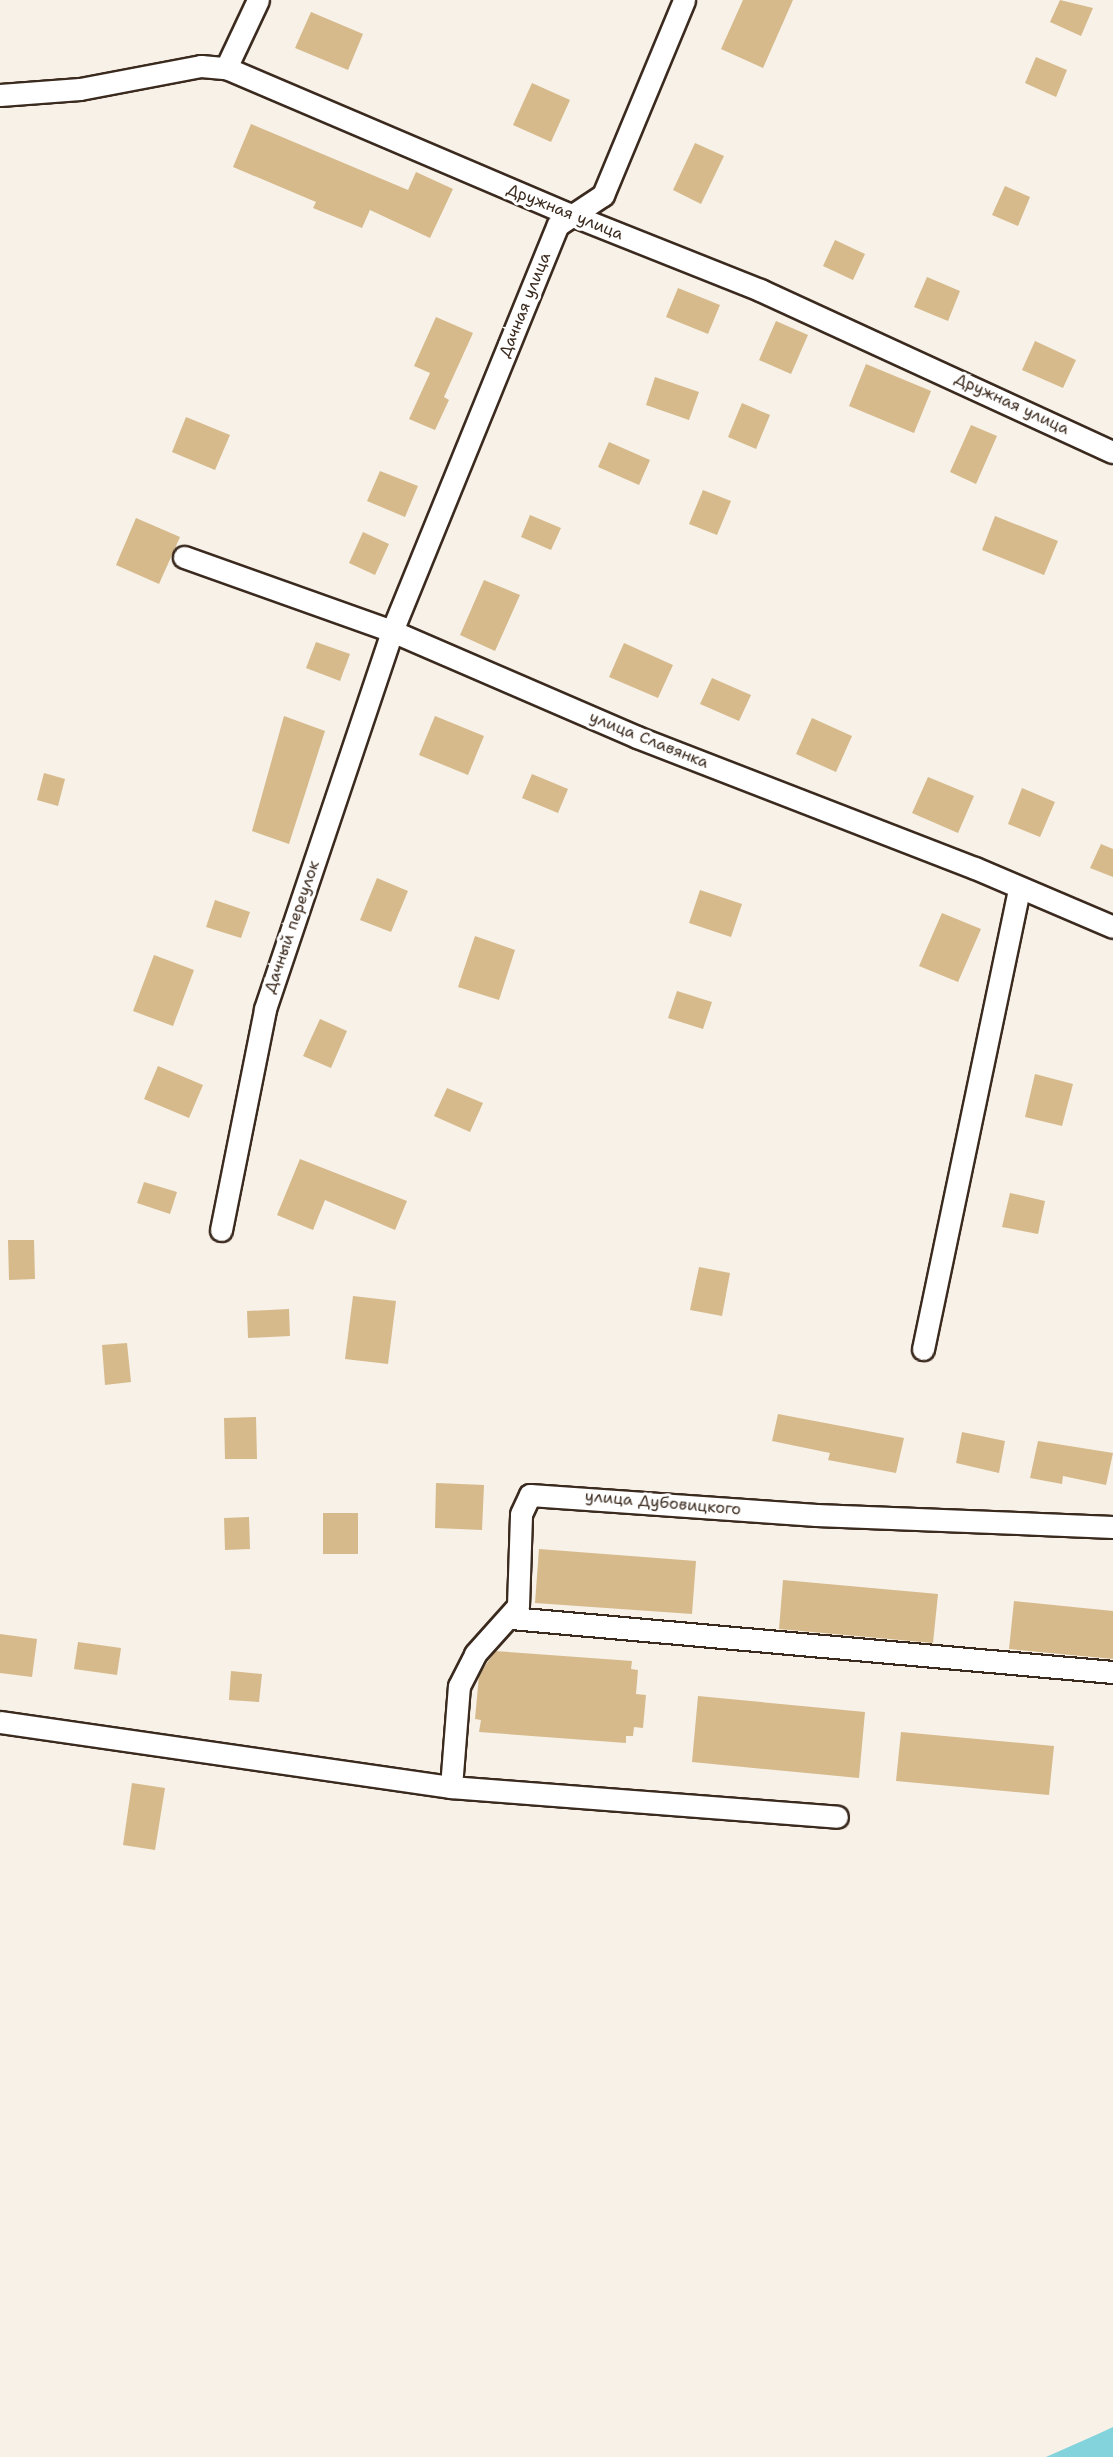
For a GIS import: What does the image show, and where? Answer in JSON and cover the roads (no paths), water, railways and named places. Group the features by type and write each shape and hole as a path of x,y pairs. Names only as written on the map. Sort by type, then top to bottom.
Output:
{"street":[{"path":"226,68 258,0"},
{"path":"569,214 591,206 603,195 684,0"},
{"name":"Дружная улица","path":"0,95 80,89 201,66 226,68 569,214 760,290 1113,452"},
{"name":"Дачная улица","path":"392,631 558,225 569,214"},
{"name":"улица Славянка","path":"184,557 392,631 637,737 1113,927"},
{"name":"Дачный переулок","path":"221,1230 265,1009 392,631"},
{"path":"923,1349 1019,889"},
{"name":"улица Дубовицкого","path":"451,1787 464,1669 511,1618 522,1586 521,1514 530,1495 540,1493 816,1515 1113,1527"},
{"path":"511,1618 1113,1672"},
{"path":"0,1722 451,1787 837,1817"}],"water":[{"path":"1113,2427 1113,2457 1046,2457 1098,2434"}]}
